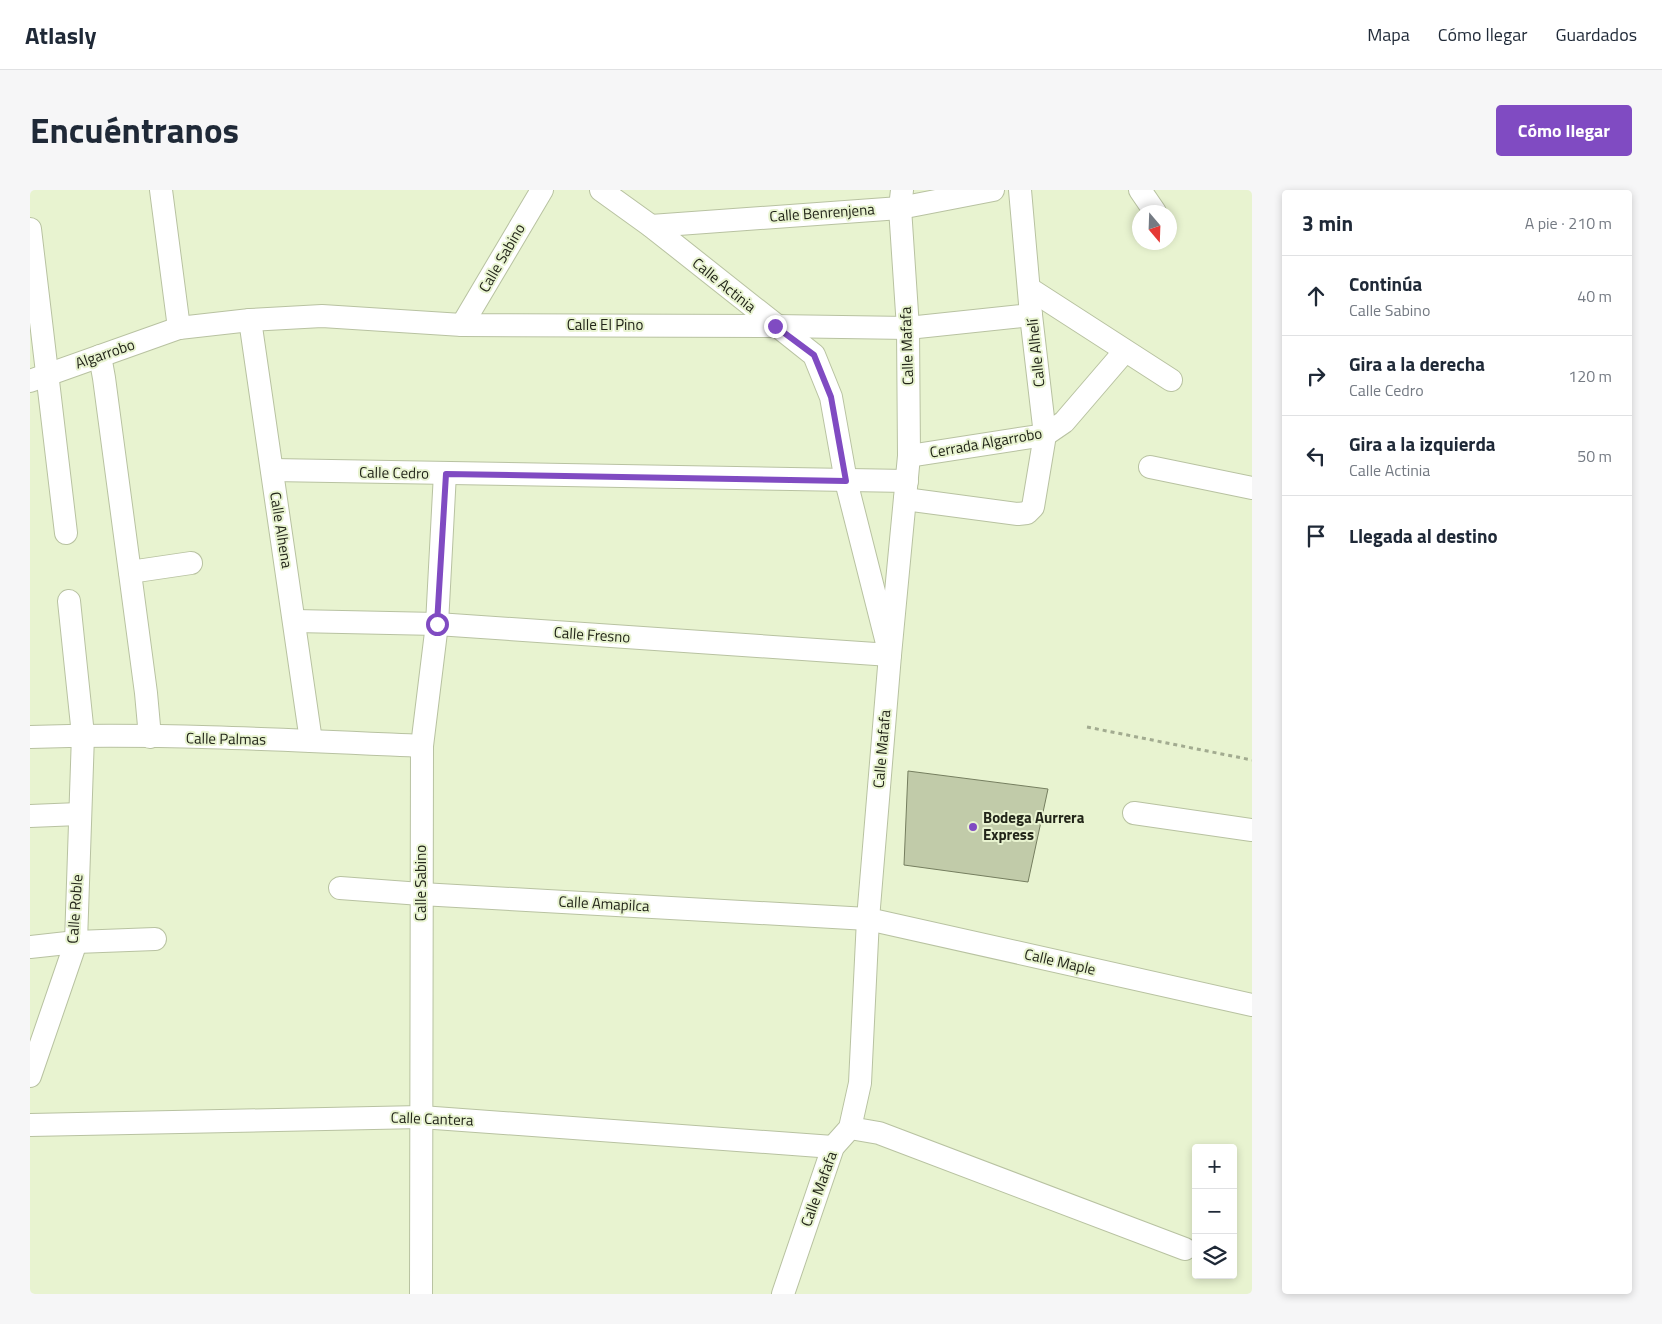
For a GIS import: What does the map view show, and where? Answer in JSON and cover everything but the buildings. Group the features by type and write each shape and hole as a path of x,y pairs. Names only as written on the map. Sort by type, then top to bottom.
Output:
{"street":[{"path":"161,190 180,328"},
{"name":"Calle Sabino","path":"462,325 542,190"},
{"name":"Calle Actinia","path":"601,190 650,226 814,355 831,397 846,481 890,655"},
{"name":"Calle Benrenjena","path":"650,226 993,190"},
{"name":"Calle Alhelí","path":"1020,190 1031,315 1045,435 1032,507 1027,512"},
{"path":"1140,190 1150,205"},
{"name":"Calle Mafafa","path":"783,1294 833,1147 850,1128 860,1083 868,919 909,456 908,328 901,199"},
{"path":"30,229 38,377 66,533"},
{"path":"1030,289 1172,380"},
{"name":"Calle El Pino","path":"180,328 250,320 322,316 462,325 908,328 1031,315"},
{"name":"Calle Alhena","path":"250,320 311,741"},
{"name":"Algarrobo","path":"38,377 180,328"},
{"name":"Cerrada Algarrobo","path":"909,456 1045,435 1064,422 1125,351"},
{"path":"100,356 146,693 150,737"},
{"path":"1150,467 1252,488"},
{"name":"Calle Cedro","path":"272,470 846,481 906,490 1018,514 1027,512"},
{"name":"Calle Sabino","path":"422,1294 422,746 437,624 446,474"},
{"path":"130,572 192,563"},
{"name":"Calle Roble","path":"30,1076 76,942 83,735 69,601"},
{"name":"Calle Fresno","path":"295,621 437,624 890,655"},
{"name":"Calle Palmas","path":"30,737 83,735 422,746"},
{"path":"1134,813 1252,830"},
{"path":"30,816 79,814"},
{"name":"Calle Amapilca","path":"340,888 868,919"},
{"name":"Calle Maple","path":"868,919 1252,1005"},
{"path":"30,947 76,942 155,939"},
{"name":"Calle Cantera","path":"30,1125 421,1117 833,1147"},
{"path":"850,1128 879,1133 1185,1249"}],"path":[{"path":"1087,727 1252,760"}],"place":[{"name":"Bodega Aurrera Express","path":"973,827"}],"route":[{"path":"437,624 446,474 846,481 831,397 814,355 775,326"}]}
